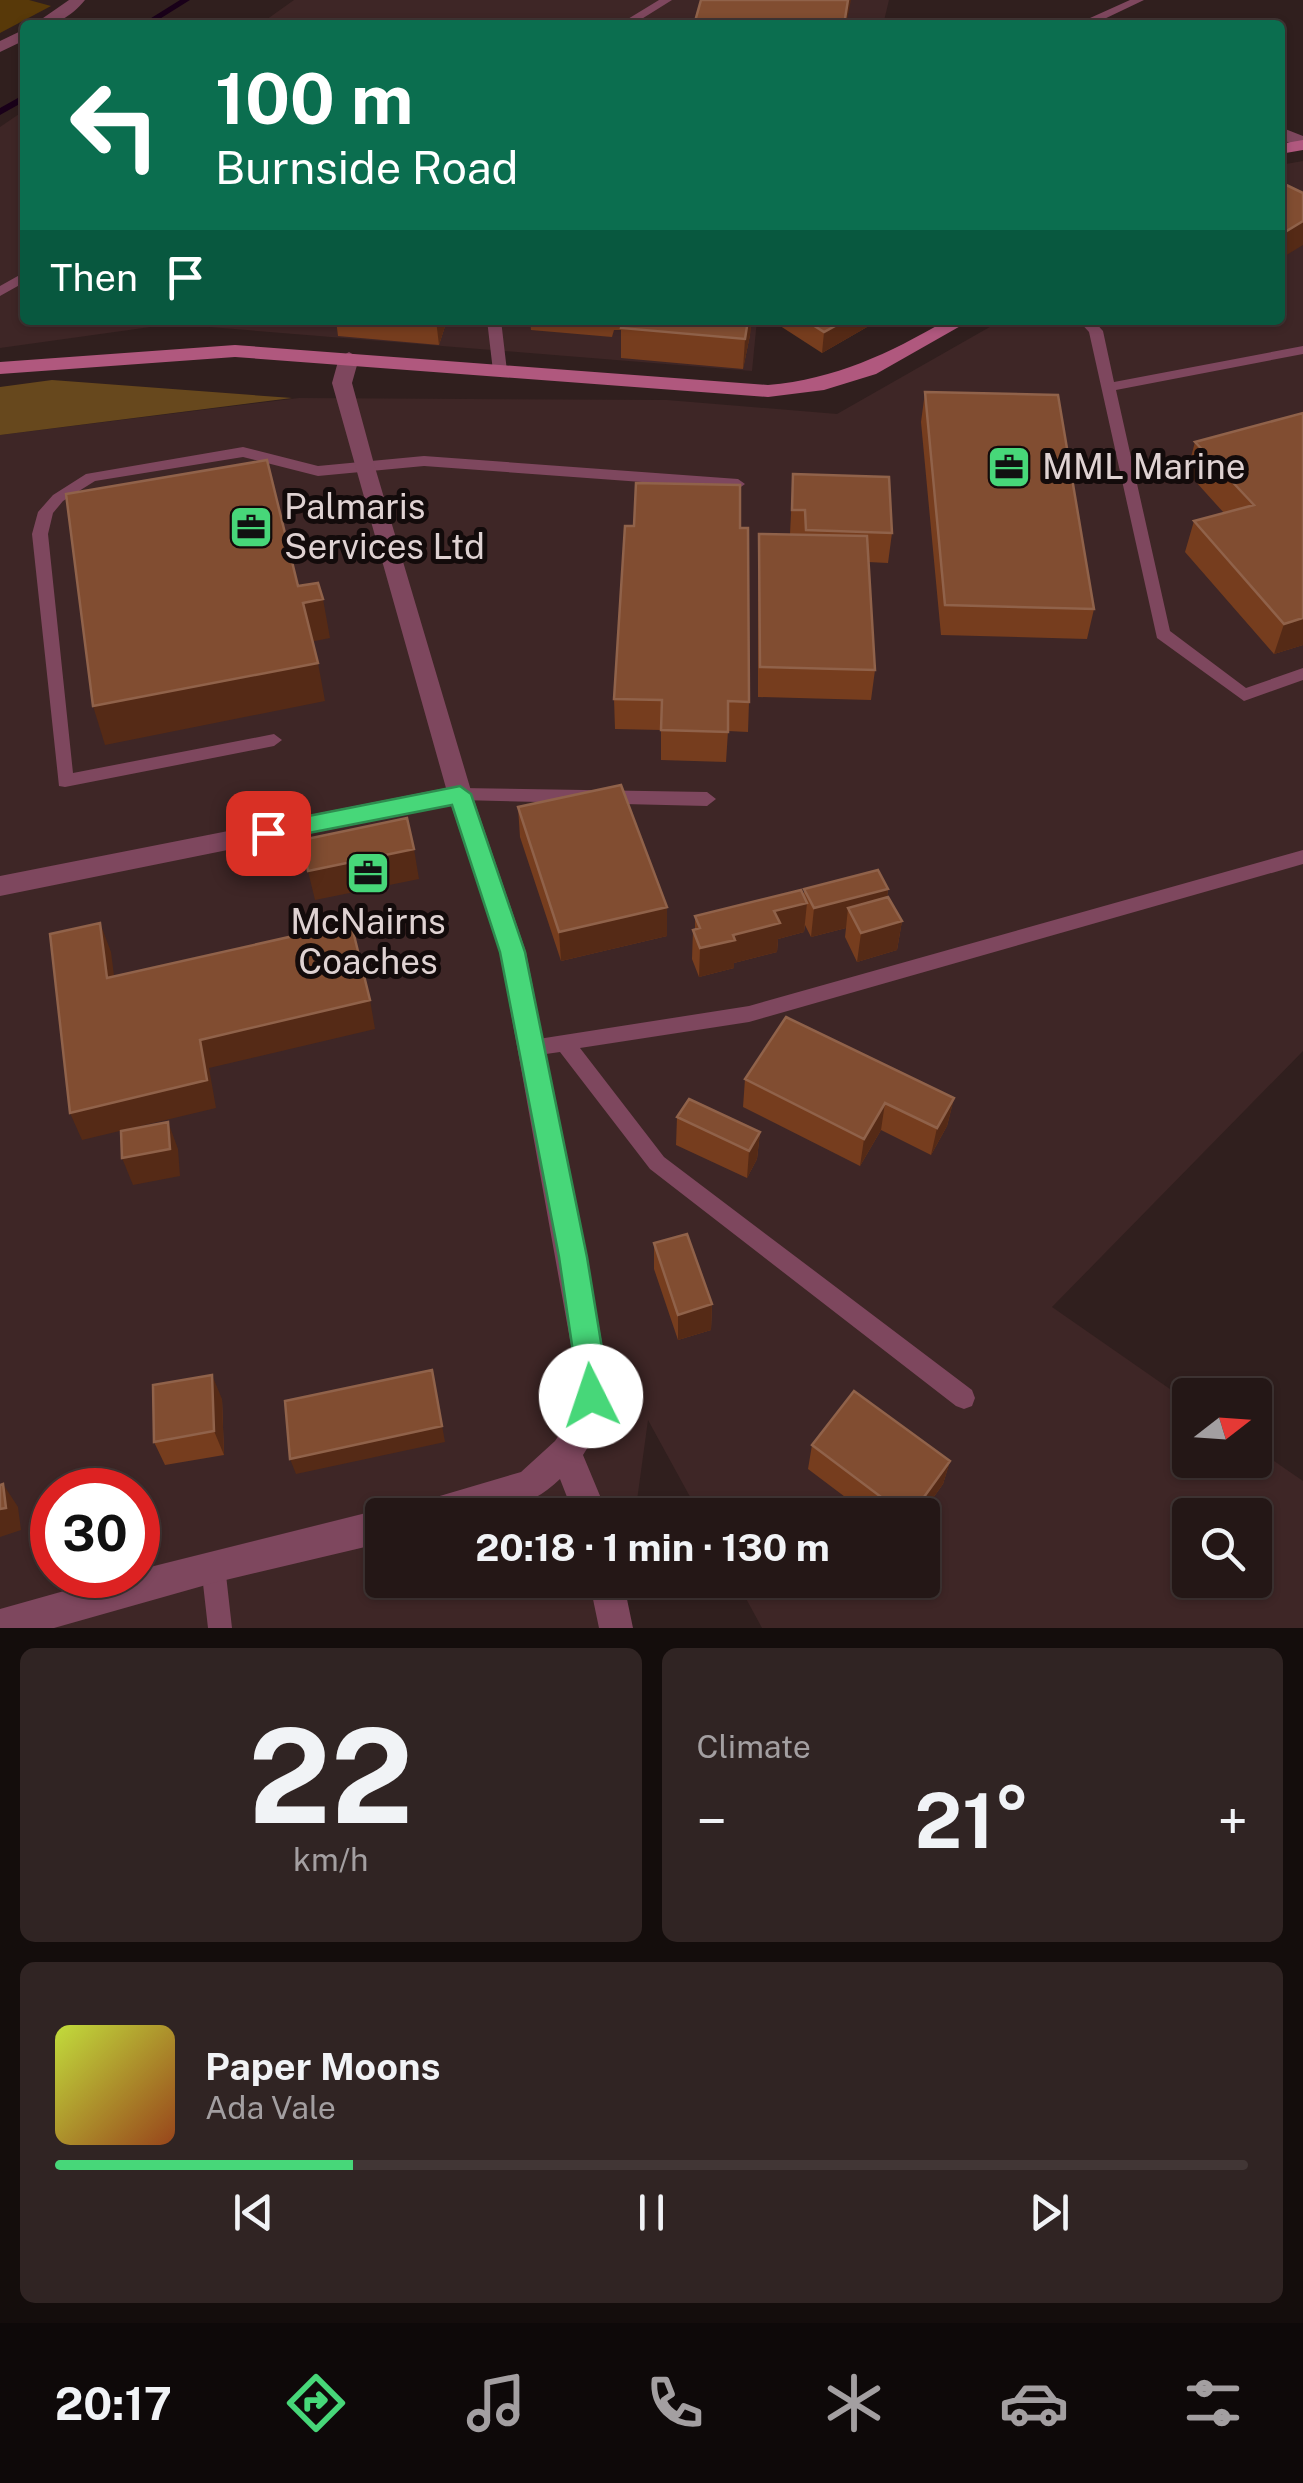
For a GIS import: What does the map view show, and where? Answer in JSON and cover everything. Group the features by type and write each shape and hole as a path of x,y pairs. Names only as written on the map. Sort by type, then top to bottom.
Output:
{"main road":[{"path":"0,368 235,351 677,387 796,390 874,371 952,325"}],"street":[{"path":"50,20 78,0"},
{"path":"349,358 342,383 364,464 460,794 512,952 592,1373 590,1418 566,1452 532,1484 495,1498"},
{"path":"0,886 460,794"},
{"path":"566,1452 584,1498"},
{"path":"0,1626 212,1566 365,1530"},
{"path":"610,1598 616,1628"}],"lane":[{"path":"633,20 667,0"},
{"path":"1094,20 1139,0"},
{"path":"495,325 500,371"},
{"path":"1089,325 1096,331 1163,634 1244,695 1303,674"},
{"path":"1109,387 1303,350"},
{"path":"274,740 65,782 41,523 58,498 106,473 243,452 318,471 424,461 738,484"},
{"path":"460,794 706,798"},
{"path":"532,1048 749,1014 1303,858"},
{"path":"565,1043 657,1163 964,1398"},
{"path":"212,1566 220,1628"}],"shaded area":[{"path":"0,0 29,0 51,6 20,20 0,33"},
{"path":"294,0 889,0 884,20 266,20"},
{"path":"20,113 20,325 165,325 0,348 0,127"},
{"path":"1303,161 1303,1051 1052,1307 1172,1390 1172,1478 1272,1478 1272,1460 1303,1481 1303,1628 762,1628 746,1598 940,1598 940,1498 691,1498 648,1420 637,1498 365,1498 365,1598 624,1598 620,1628 0,1628 0,435 299,398 667,400 837,414 993,325 1285,325 1285,164"},
{"path":"184,325 757,325 752,371"},
{"path":"52,380 292,398 0,435 0,387"}],"building":[{"path":"701,0 848,0 845,20 695,20"},
{"path":"1285,184 1303,193 1303,221 1285,232"},
{"path":"622,325 747,325 745,339 621,328"},
{"path":"813,325 837,325 824,332"},
{"path":"925,392 1058,395 1094,609 945,605"},
{"path":"1303,413 1303,618 1284,624 1194,521 1254,505 1195,442"},
{"path":"267,460 298,586 318,583 323,599 303,603 318,663 93,706 66,494"},
{"path":"793,474 889,477 892,533 806,530 805,510 792,510"},
{"path":"636,483 740,485 740,528 748,528 749,702 728,701 728,732 661,730 662,700 614,699 625,526 634,526"},
{"path":"759,534 867,536 875,670 760,667"},
{"path":"621,785 667,907 559,932 518,807"},
{"path":"407,818 414,849 308,871 302,840"},
{"path":"878,870 888,889 814,908 804,889"},
{"path":"801,890 807,903 774,911 780,923 700,948 693,930 700,928 695,916"},
{"path":"888,897 902,921 861,933 848,908"},
{"path":"100,923 107,978 351,923 370,1000 200,1040 207,1080 70,1113 50,934"},
{"path":"786,1017 954,1098 937,1128 885,1103 864,1139 745,1079"},
{"path":"689,1099 760,1132 749,1151 677,1117"},
{"path":"168,1122 170,1149 122,1158 121,1131"},
{"path":"687,1234 712,1304 678,1315 654,1243"},
{"path":"432,1370 442,1426 290,1459 285,1401"},
{"path":"212,1375 214,1431 154,1442 153,1385"},
{"path":"854,1391 950,1461 923,1498 882,1498 812,1445"},
{"path":"3,1484 6,1508 0,1509 0,1485"}],"waterway":[{"path":"152,20 186,0"},
{"path":"0,112 20,100"}],"place":[{"name":"MML Marine","path":"1009,467"},
{"name":"Palmaris Services Ltd","path":"251,527"},
{"name":"McNairns Coaches","path":"368,873"}],"route":[{"path":"268,833 460,794 512,952 573,1257 592,1373 591,1396"}]}
